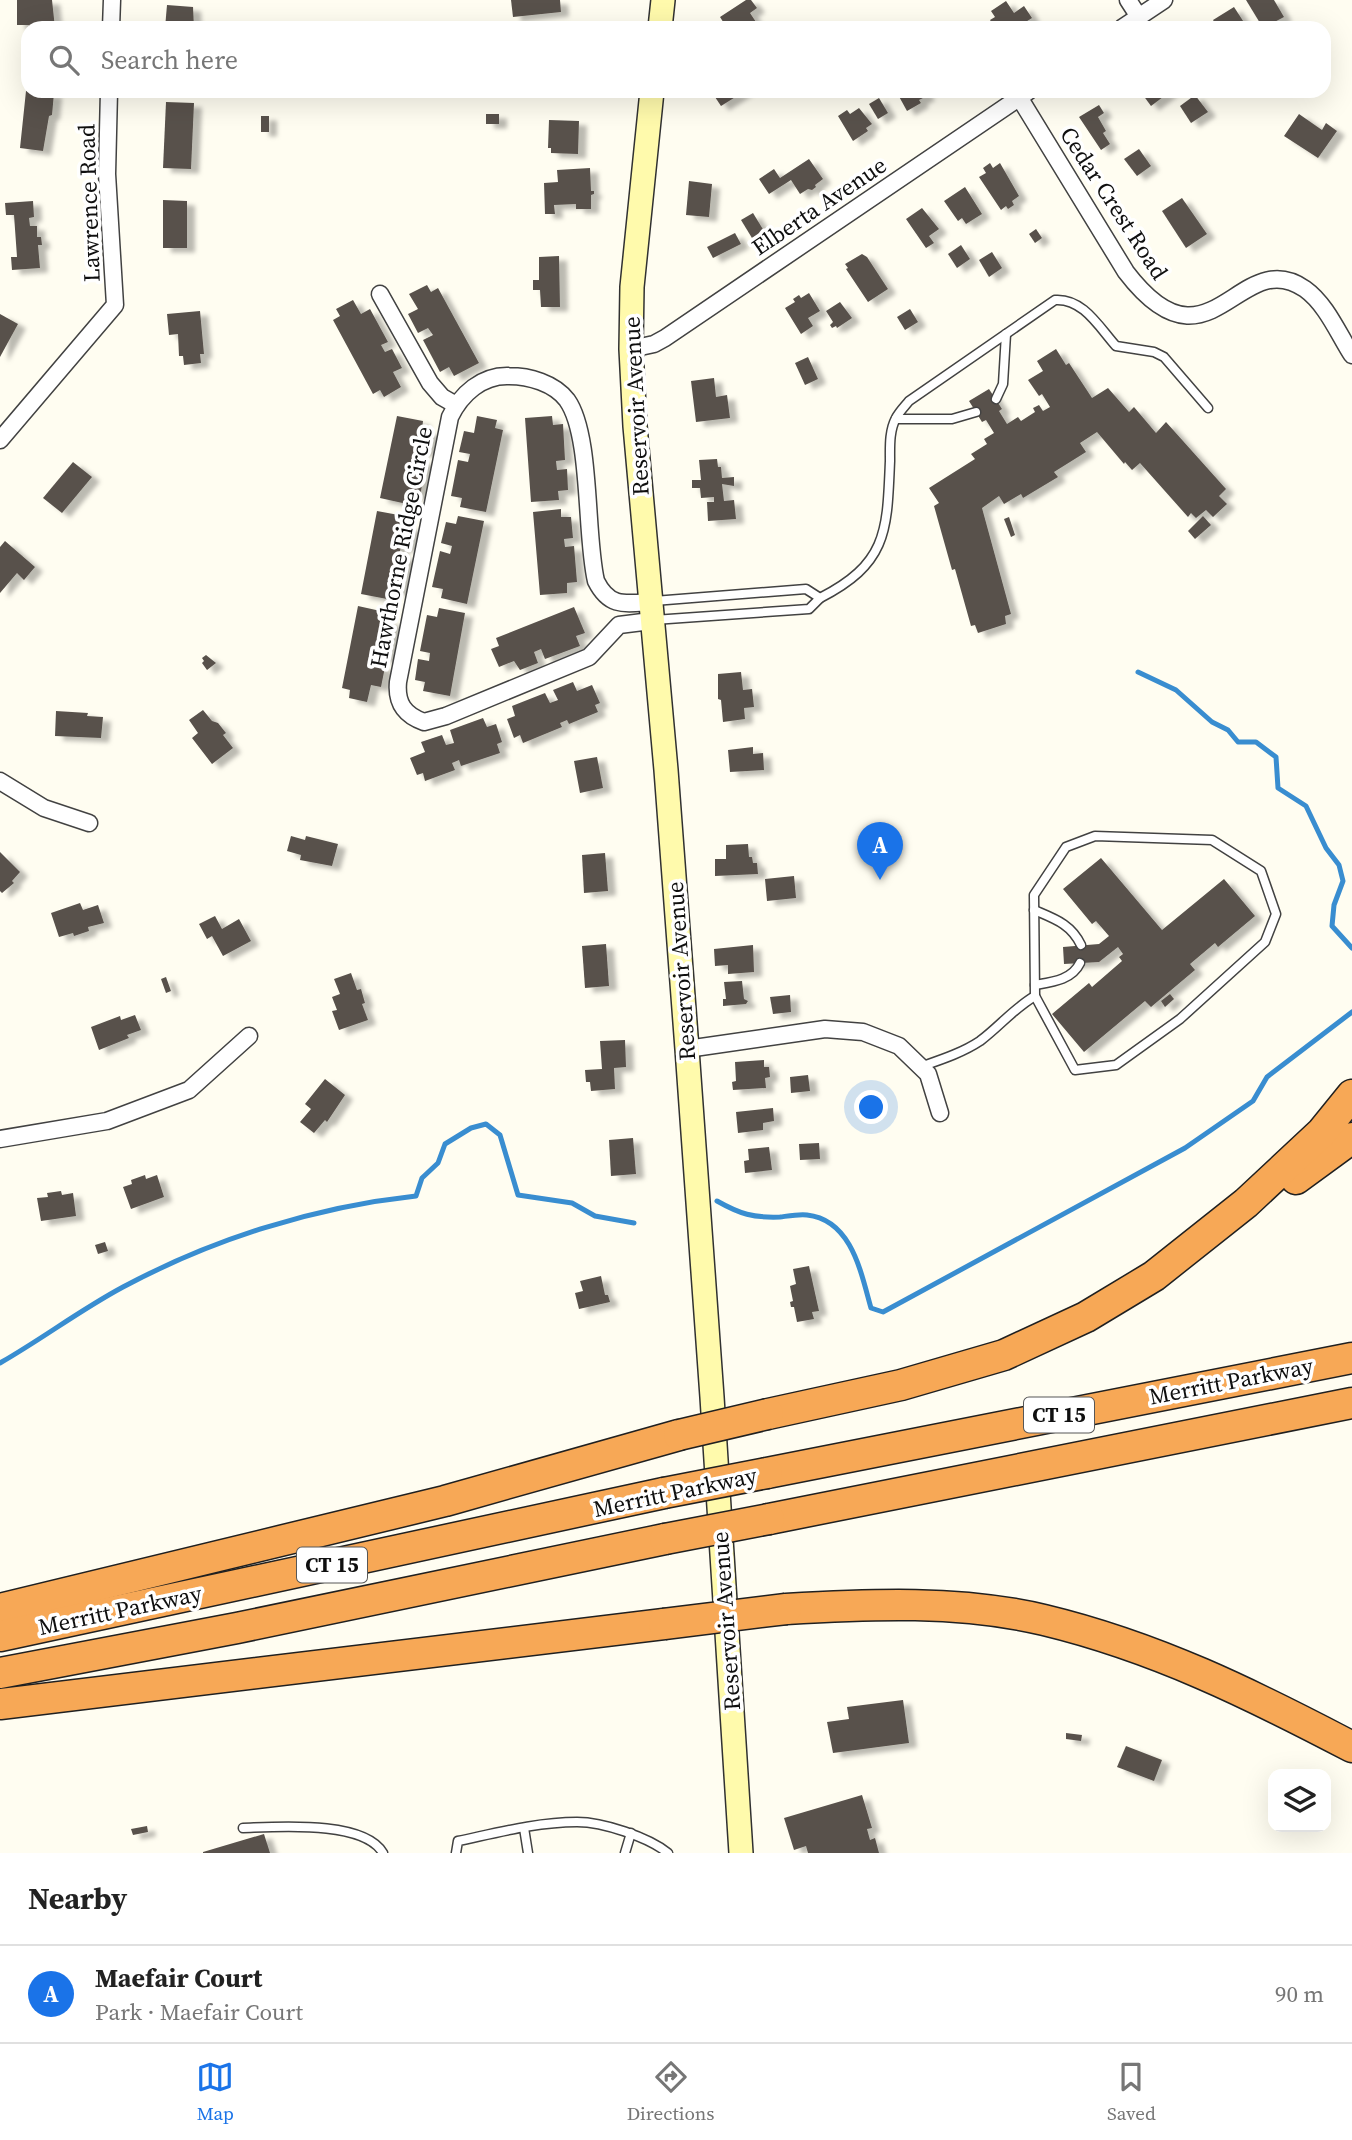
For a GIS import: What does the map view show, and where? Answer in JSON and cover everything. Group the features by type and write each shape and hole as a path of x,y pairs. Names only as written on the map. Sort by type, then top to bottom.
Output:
{"highway":[{"path":"1154,1276 1246,1203 1322,1132 1352,1095"},
{"path":"0,1609 445,1501 679,1435 901,1385 1004,1354 1086,1317 1154,1276 1261,1204 1352,1138"},
{"name":"Merritt Parkway","path":"0,1636 664,1493 1352,1358"},
{"name":"Merritt Parkway","path":"0,1673 250,1626 665,1539 1352,1403"},
{"path":"0,1704 786,1609 874,1604 969,1609 1043,1620 1143,1648 1254,1695 1352,1747"}],"main road":[{"path":"661,21 663,0"},
{"name":"Reservoir Avenue","path":"651,98 636,234 631,349 640,501 666,770 687,1049 741,1853"}],"street":[{"path":"111,21 112,0"},
{"path":"1128,0 1139,17"},
{"path":"1133,21 1164,0"},
{"name":"Lawrence Road","path":"0,440 115,305 107,174 109,98"},
{"name":"Elberta Avenue","path":"631,349 654,344 665,338 1018,98"},
{"name":"Cedar Crest Road","path":"1026,98 1126,272 1141,292 1159,307 1178,315 1199,315 1262,282 1288,282 1305,289 1321,304 1352,355"},
{"path":"380,294 430,383 442,397 456,405"},
{"name":"Hawthorne Ridge Circle","path":"503,376 533,379 561,394 572,409 579,437 596,581 606,596 617,603 650,611 618,625 589,657 446,716 424,722 404,711 397,698 398,682 450,417 456,405 478,384 503,376"},
{"path":"0,781 44,808 89,822"},
{"path":"687,1049 825,1029 863,1032 898,1046 928,1074 940,1112"},
{"path":"0,1139 107,1121 189,1090 249,1036"}],"lane":[{"path":"650,611 809,609 820,598 860,573 872,558 883,536 888,512 891,434 896,419 908,401 1055,300 1066,299 1080,305 1116,346 1154,352 1164,357 1209,408"},
{"path":"996,399 1003,384 1006,334"},
{"path":"896,419 952,419 976,412"},
{"path":"650,611 806,589 820,598"},
{"path":"1095,836 1212,840 1261,871 1276,914 1265,942 1180,1019 1116,1065 1075,1070 1035,996 1034,910 1034,895 1066,847 1095,836"},
{"path":"1034,910 1063,922 1074,932 1081,945"},
{"path":"1035,985 1056,982 1075,973 1080,963"},
{"path":"920,1067 949,1057 980,1041 1017,1007 1035,996"},
{"path":"456,1853 458,1841 524,1828 578,1822 631,1833 656,1844 668,1853"},
{"path":"243,1828 339,1830 379,1846 383,1853"},
{"path":"524,1828 528,1853"},
{"path":"625,1853 631,1833"}],"building":[{"path":"17,0 52,0 54,21 21,21 21,25 17,25"},
{"path":"511,0 560,0 561,12 513,17"},
{"path":"746,0 751,0 757,8 750,13 755,21 723,21 720,17"},
{"path":"1246,0 1274,0 1284,17 1276,21 1259,21"},
{"path":"1006,1 1014,13 1024,6 1032,18 1027,21 991,21 995,17 991,11"},
{"path":"167,5 193,7 194,21 166,21"},
{"path":"1234,7 1243,21 1214,21"},
{"path":"25,98 54,98 43,151 20,148"},
{"path":"716,98 734,98 721,106"},
{"path":"879,98 888,113 878,119 869,104"},
{"path":"900,98 923,98 919,100 921,103 907,111"},
{"path":"1145,98 1162,98 1151,106"},
{"path":"1191,98 1197,98 1208,112 1191,123 1180,106"},
{"path":"166,102 194,103 191,169 163,168"},
{"path":"1099,105 1104,113 1098,117 1110,144 1101,150 1079,117"},
{"path":"859,108 872,124 866,128 868,131 853,141 838,116 847,110 850,114"},
{"path":"486,114 499,114 499,124 486,124"},
{"path":"1299,114 1322,130 1326,123 1337,131 1318,158 1284,136"},
{"path":"261,116 269,116 269,132 261,132"},
{"path":"549,120 579,121 578,154 551,153 551,148 548,148"},
{"path":"1139,149 1151,166 1137,176 1124,159"},
{"path":"809,159 823,179 812,190 808,189 800,194 791,180 769,194 759,179 774,169 780,178"},
{"path":"990,163 993,168 1000,163 1019,196 1012,201 1014,205 1008,209 1006,206 1001,210 979,177 986,173 983,168"},
{"path":"590,168 591,191 594,191 591,195 591,209 576,209 576,204 554,205 555,214 545,214 544,183 558,182 557,170"},
{"path":"689,181 712,184 709,217 686,215"},
{"path":"965,187 982,214 966,224 962,218 958,221 944,201"},
{"path":"1182,198 1207,234 1186,248 1162,211"},
{"path":"163,200 187,201 187,248 163,248"},
{"path":"33,201 34,217 29,218 30,226 37,226 37,237 41,237 42,245 38,245 40,268 12,270 11,257 17,257 14,215 6,215 5,203"},
{"path":"922,208 939,229 929,236 934,243 926,248 906,219"},
{"path":"753,213 764,231 752,238 741,220"},
{"path":"1036,229 1042,238 1035,243 1029,234"},
{"path":"735,233 741,244 713,258 707,247"},
{"path":"961,245 970,259 957,268 948,254"},
{"path":"992,252 1002,268 989,277 979,260"},
{"path":"862,254 867,257 888,289 868,302 845,264"},
{"path":"559,256 560,307 541,307 540,290 533,290 533,280 539,280 539,257"},
{"path":"427,285 431,292 438,288 479,363 454,376 449,367 440,372 423,340 433,335 428,328 418,333 408,314 418,309 409,294"},
{"path":"809,293 820,311 808,318 813,326 801,334 785,308 795,302 793,299 799,295 801,298"},
{"path":"353,300 361,314 370,309 388,342 381,345 385,352 392,349 402,368 393,372 401,387 384,397 380,390 373,394 333,320 340,316 336,309"},
{"path":"840,302 852,318 837,328 832,328 830,325 833,322 826,311"},
{"path":"910,309 918,322 905,330 897,317"},
{"path":"200,311 204,354 200,354 201,363 184,365 183,356 179,356 178,334 169,335 167,314"},
{"path":"0,314 18,324 0,357"},
{"path":"1056,349 1066,365 1069,363 1092,398 1108,388 1129,412 1134,407 1156,433 1166,422 1226,489 1219,496 1227,504 1213,517 1206,510 1196,518 1191,513 1188,517 1140,463 1132,470 1097,432 1080,443 1086,452 1054,472 1058,477 1023,498 1021,494 1004,504 999,496 982,508 1011,614 1005,616 1006,624 978,633 975,625 971,626 955,569 952,570 934,506 939,503 929,488 975,459 971,454 987,444 984,439 994,433 986,420 982,422 969,401 989,389 1002,409 999,411 1007,424 1018,417 1021,421 1035,412 1033,408 1039,405 1043,411 1050,407 1028,380 1043,371 1037,361"},
{"path":"808,357 818,379 805,385 795,363"},
{"path":"714,378 716,397 727,395 730,418 696,422 691,381"},
{"path":"397,416 423,421 422,430 432,432 428,453 419,451 417,459 426,461 420,497 409,495 407,504 380,498"},
{"path":"477,416 497,420 495,428 503,430 486,512 460,507 462,498 451,496 458,460 468,462 470,454 459,452 464,431 474,433"},
{"path":"552,416 553,425 563,424 565,460 556,461 557,470 567,469 568,490 558,491 559,500 531,502 525,418"},
{"path":"717,459 722,478 734,477 734,486 722,484 724,501 734,500 736,519 708,521 707,502 714,502 714,497 701,498 700,488 692,488 692,480 701,480 699,460"},
{"path":"73,462 92,477 62,513 43,498"},
{"path":"561,509 561,517 571,517 573,538 564,539 565,547 574,546 577,582 567,583 567,593 540,595 533,512"},
{"path":"377,511 404,516 403,525 413,527 409,548 401,547 399,554 407,556 400,592 390,590 387,599 361,594"},
{"path":"458,516 484,521 467,604 441,598 443,589 432,587 440,551 450,554 452,546 441,543 446,522 456,524"},
{"path":"1203,516 1211,525 1195,539 1188,531"},
{"path":"1009,517 1015,535 1011,537 1004,519"},
{"path":"5,541 35,567 24,580 17,573 0,593 0,547"},
{"path":"358,606 385,612 384,620 394,622 387,659 377,657 375,665 385,667 381,687 371,685 367,702 349,698 350,690 342,688"},
{"path":"574,607 585,633 576,636 580,646 545,659 541,649 534,652 538,663 520,670 514,661 499,667 491,649 499,646 496,638"},
{"path":"439,608 465,613 450,696 423,691 425,682 415,680 418,659 429,661 430,653 420,651 427,615 437,617"},
{"path":"206,655 216,663 207,670 202,663 202,658"},
{"path":"741,672 743,690 752,689 754,707 744,708 745,719 723,722 721,700 718,699 718,674"},
{"path":"573,682 577,691 592,685 600,703 595,705 598,712 569,724 567,720 560,723 562,727 523,743 520,735 514,738 507,719 515,716 512,706 545,693 550,703 558,700 553,690"},
{"path":"203,710 226,733 223,735 233,748 212,764 192,738 198,733 189,720"},
{"path":"56,711 103,717 101,738 55,736"},
{"path":"483,718 487,727 496,724 502,742 497,744 500,753 461,766 459,760 452,763 455,770 425,781 423,773 417,775 410,758 425,752 421,742 442,735 446,745 454,743 450,730"},
{"path":"753,747 753,754 763,753 764,770 730,772 728,750"},
{"path":"597,757 603,788 580,793 574,761"},
{"path":"291,836 305,840 306,836 338,844 332,866 300,860 301,855 287,851"},
{"path":"748,844 749,857 752,857 753,863 757,863 758,874 715,876 715,859 726,859 726,845"},
{"path":"0,852 20,872 12,881 14,883 2,893 0,891"},
{"path":"605,853 608,891 584,893 582,855"},
{"path":"1101,858 1162,930 1224,879 1255,916 1218,947 1215,943 1190,964 1195,970 1151,1007 1145,1001 1084,1052 1052,1014 1089,983 1092,987 1122,961 1119,957 1123,954 1118,947 1099,962 1064,964 1063,947 1099,944 1109,936 1096,921 1092,924 1063,889"},
{"path":"794,876 796,898 767,901 765,879"},
{"path":"80,903 83,910 98,905 104,923 88,927 89,931 74,936 73,933 59,937 51,913"},
{"path":"215,916 222,929 239,919 251,941 223,956 212,936 207,939 199,924"},
{"path":"606,944 609,986 585,988 582,946"},
{"path":"753,945 754,972 728,974 728,965 715,966 714,949"},
{"path":"351,973 357,990 361,989 365,1003 362,1004 368,1020 339,1030 332,1011 337,1010 332,997 340,994 334,979"},
{"path":"166,977 171,991 166,993 161,979"},
{"path":"742,981 744,999 748,1001 746,1004 723,1006 723,999 726,999 724,982"},
{"path":"1170,994 1174,999 1165,1007 1161,1001"},
{"path":"790,995 791,1012 773,1014 770,997"},
{"path":"135,1015 141,1030 99,1050 91,1027 120,1016 121,1020"},
{"path":"625,1040 626,1067 614,1068 615,1089 591,1091 590,1082 586,1082 585,1070 602,1069 600,1041"},
{"path":"764,1060 764,1067 769,1067 770,1077 765,1078 766,1088 733,1090 732,1082 736,1081 735,1062"},
{"path":"808,1075 810,1091 791,1093 790,1077"},
{"path":"325,1079 345,1095 327,1122 325,1120 314,1133 300,1122 311,1109 305,1104"},
{"path":"773,1108 774,1121 763,1123 763,1130 738,1133 736,1112"},
{"path":"633,1138 636,1174 611,1176 609,1140"},
{"path":"819,1143 820,1159 800,1160 799,1144"},
{"path":"769,1147 772,1170 745,1173 744,1161 749,1160 748,1149"},
{"path":"145,1175 146,1179 157,1175 164,1197 131,1209 123,1187 132,1184 131,1180"},
{"path":"61,1191 62,1195 73,1193 76,1216 41,1221 37,1198 48,1197 47,1193"},
{"path":"105,1242 108,1251 98,1254 95,1245"},
{"path":"809,1266 819,1311 812,1312 814,1319 797,1322 794,1307 791,1307 790,1302 793,1301 790,1286 796,1284 793,1269"},
{"path":"601,1276 605,1295 608,1295 610,1302 579,1309 575,1293 583,1291 580,1281"},
{"path":"903,1700 909,1743 833,1753 827,1722 849,1719 847,1707"},
{"path":"1066,1733 1082,1735 1081,1741 1066,1739"},
{"path":"1126,1746 1162,1760 1154,1781 1117,1767"},
{"path":"862,1795 872,1828 867,1829 870,1840 875,1838 879,1853 808,1853 806,1846 794,1850 784,1818"},
{"path":"147,1826 148,1832 133,1835 131,1829"},
{"path":"264,1834 270,1853 203,1853 203,1852"}],"waterway":[{"path":"1138,672 1176,690 1212,722 1228,730 1238,742 1256,742 1276,757 1278,788 1306,806 1326,848 1339,865 1343,881 1334,905 1332,926 1352,948"},
{"path":"717,1201 754,1216 807,1215 822,1219 835,1227 852,1250 871,1308 883,1312 1185,1148 1253,1101 1267,1077 1352,1012"},
{"path":"0,1363 107,1296 192,1254 302,1217 416,1196 422,1178 438,1163 445,1144 471,1128 486,1124 500,1135 518,1195 572,1203 595,1216 634,1223"}],"place":[{"name":"Maefair Court","path":"880,880"}]}
